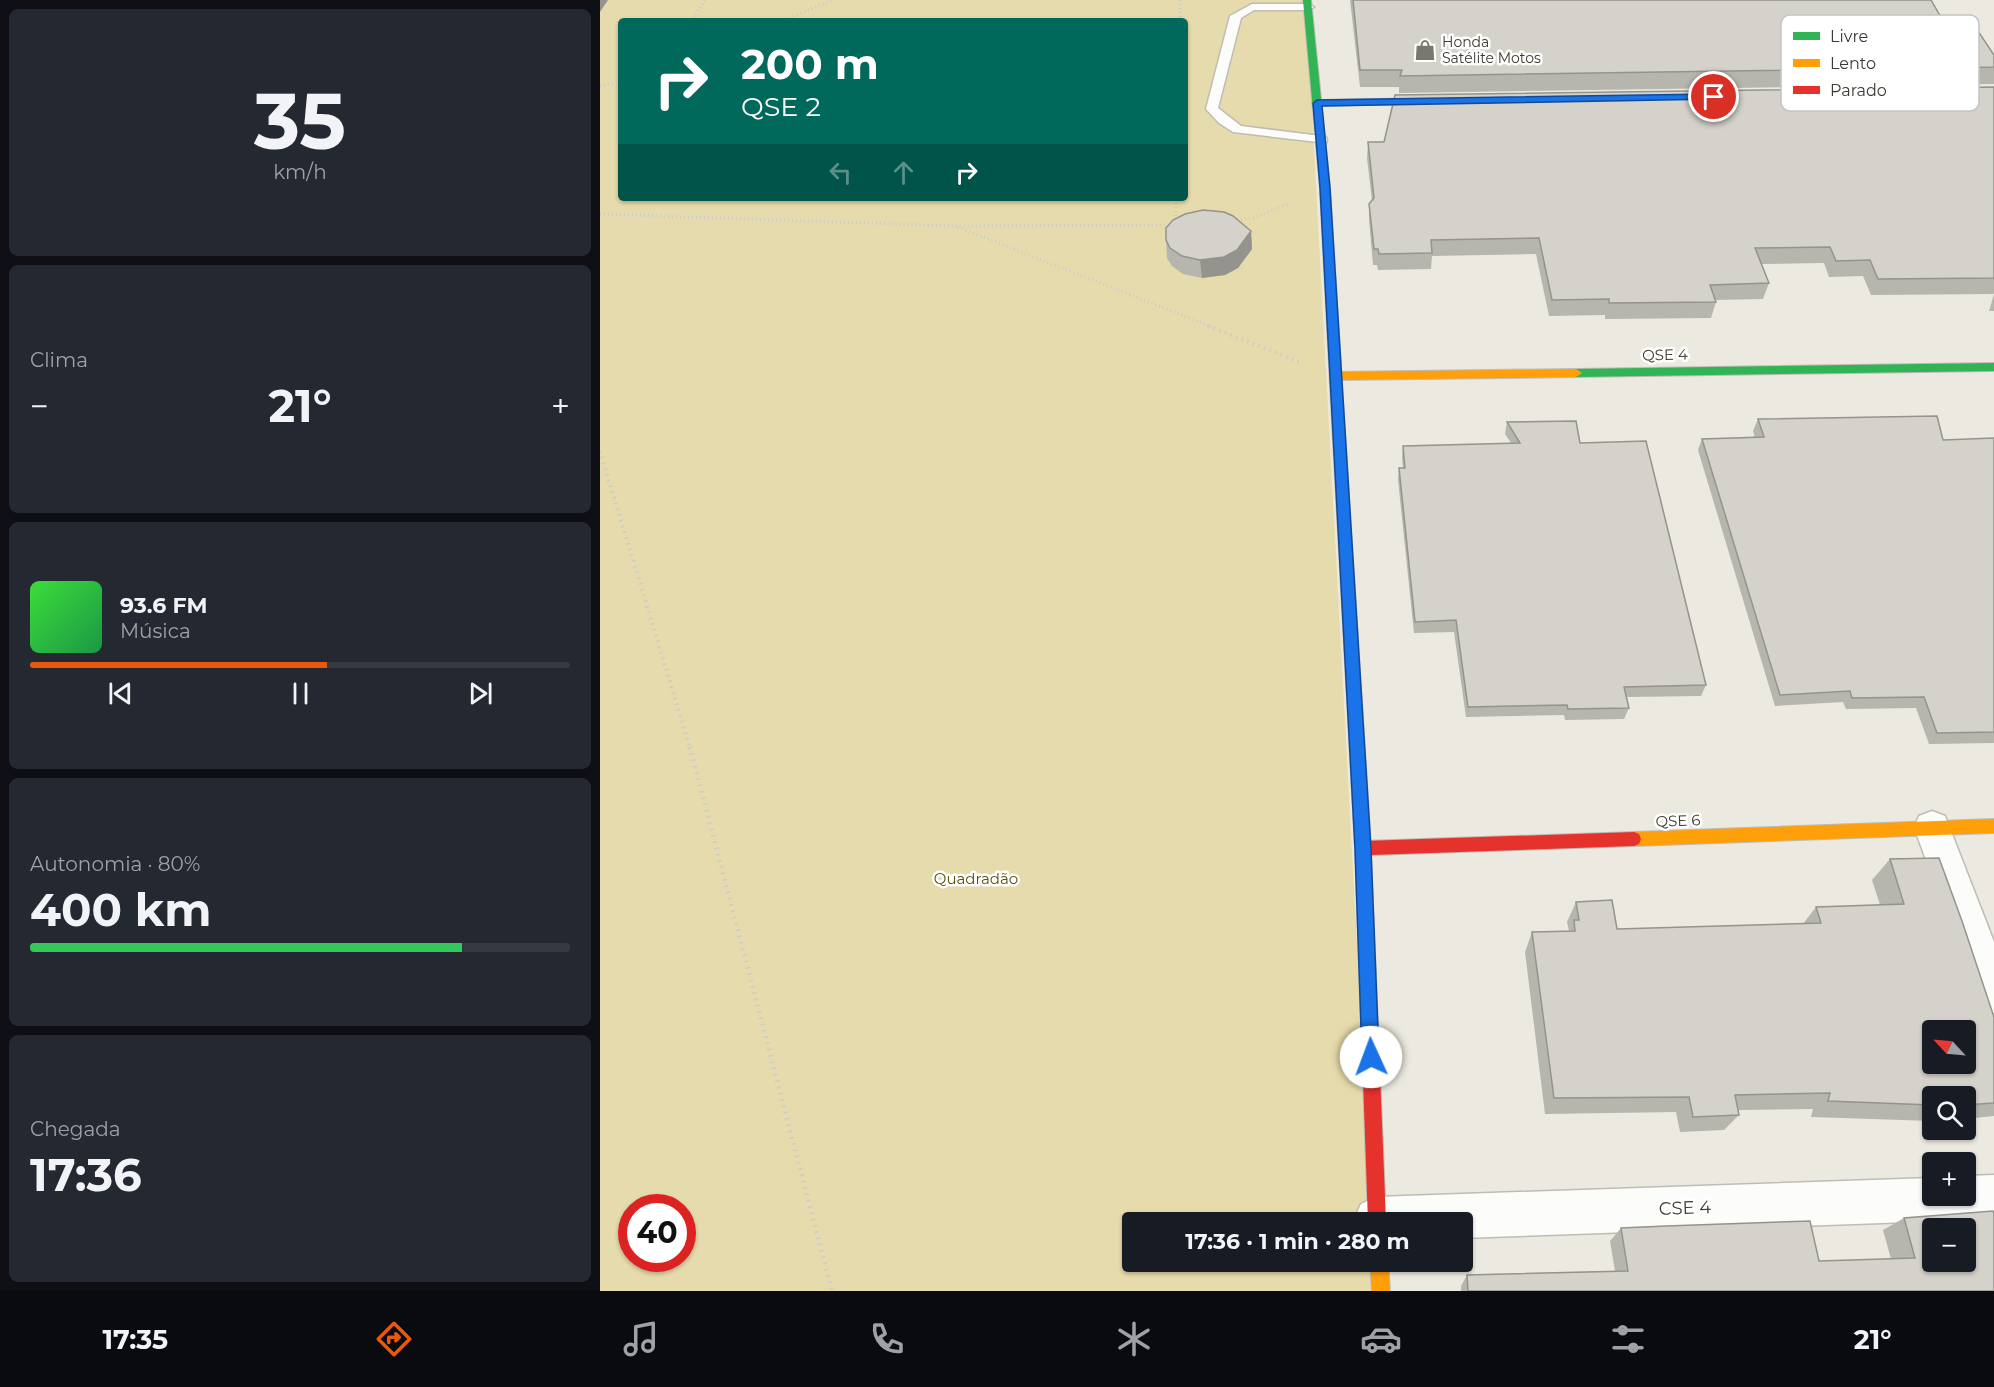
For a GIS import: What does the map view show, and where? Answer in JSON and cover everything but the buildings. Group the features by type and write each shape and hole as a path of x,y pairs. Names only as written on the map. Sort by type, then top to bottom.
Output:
{"street":[{"path":"1307,3 1325,188 1336,376 1363,849 1377,1212"},
{"path":"1317,103 1448,101"},
{"name":"QSE 4","path":"1336,376 1994,367"},
{"name":"QSE 6","path":"1363,849 1994,826"},
{"path":"1932,827 1994,994"},
{"name":"CSE 4","path":"1473,1217 1994,1197"},
{"path":"1380,1272 1381,1291"}],"lane":[{"path":"1307,3 1252,7 1236,16 1212,109 1223,120 1238,129 1320,140"}],"path":[{"path":"693,18 705,0"},
{"path":"789,18 833,0"},
{"path":"1180,0 1180,18"},
{"path":"600,86 618,83"},
{"path":"1231,220 1254,218 1325,188"},
{"path":"600,214 954,226 1175,225 1176,201"},
{"path":"954,226 1336,376"},
{"path":"600,451 682,718 832,1291"}],"green space":[{"name":"Quadradão","path":"600,0 1306,0 1371,1212 1122,1212 1122,1272 1375,1272 1376,1291 600,1291"}],"traffic: fast":[{"path":"1307,0 1325,188 1336,385"},
{"path":"1576,373 1994,367"}],"traffic: slow":[{"path":"1317,103 1439,101"},
{"path":"1336,376 1576,373"},
{"path":"1336,385 1363,848"},
{"path":"1634,839 1994,826"},
{"path":"1380,1272 1381,1291"}],"traffic: jam":[{"path":"1363,849 1634,839"},
{"path":"1363,848 1377,1212"}],"place":[{"name":"Honda Satélite Motos","path":"1425,50"}],"route":[{"path":"1371,1057 1363,849 1325,188 1317,103 1714,97"}]}
